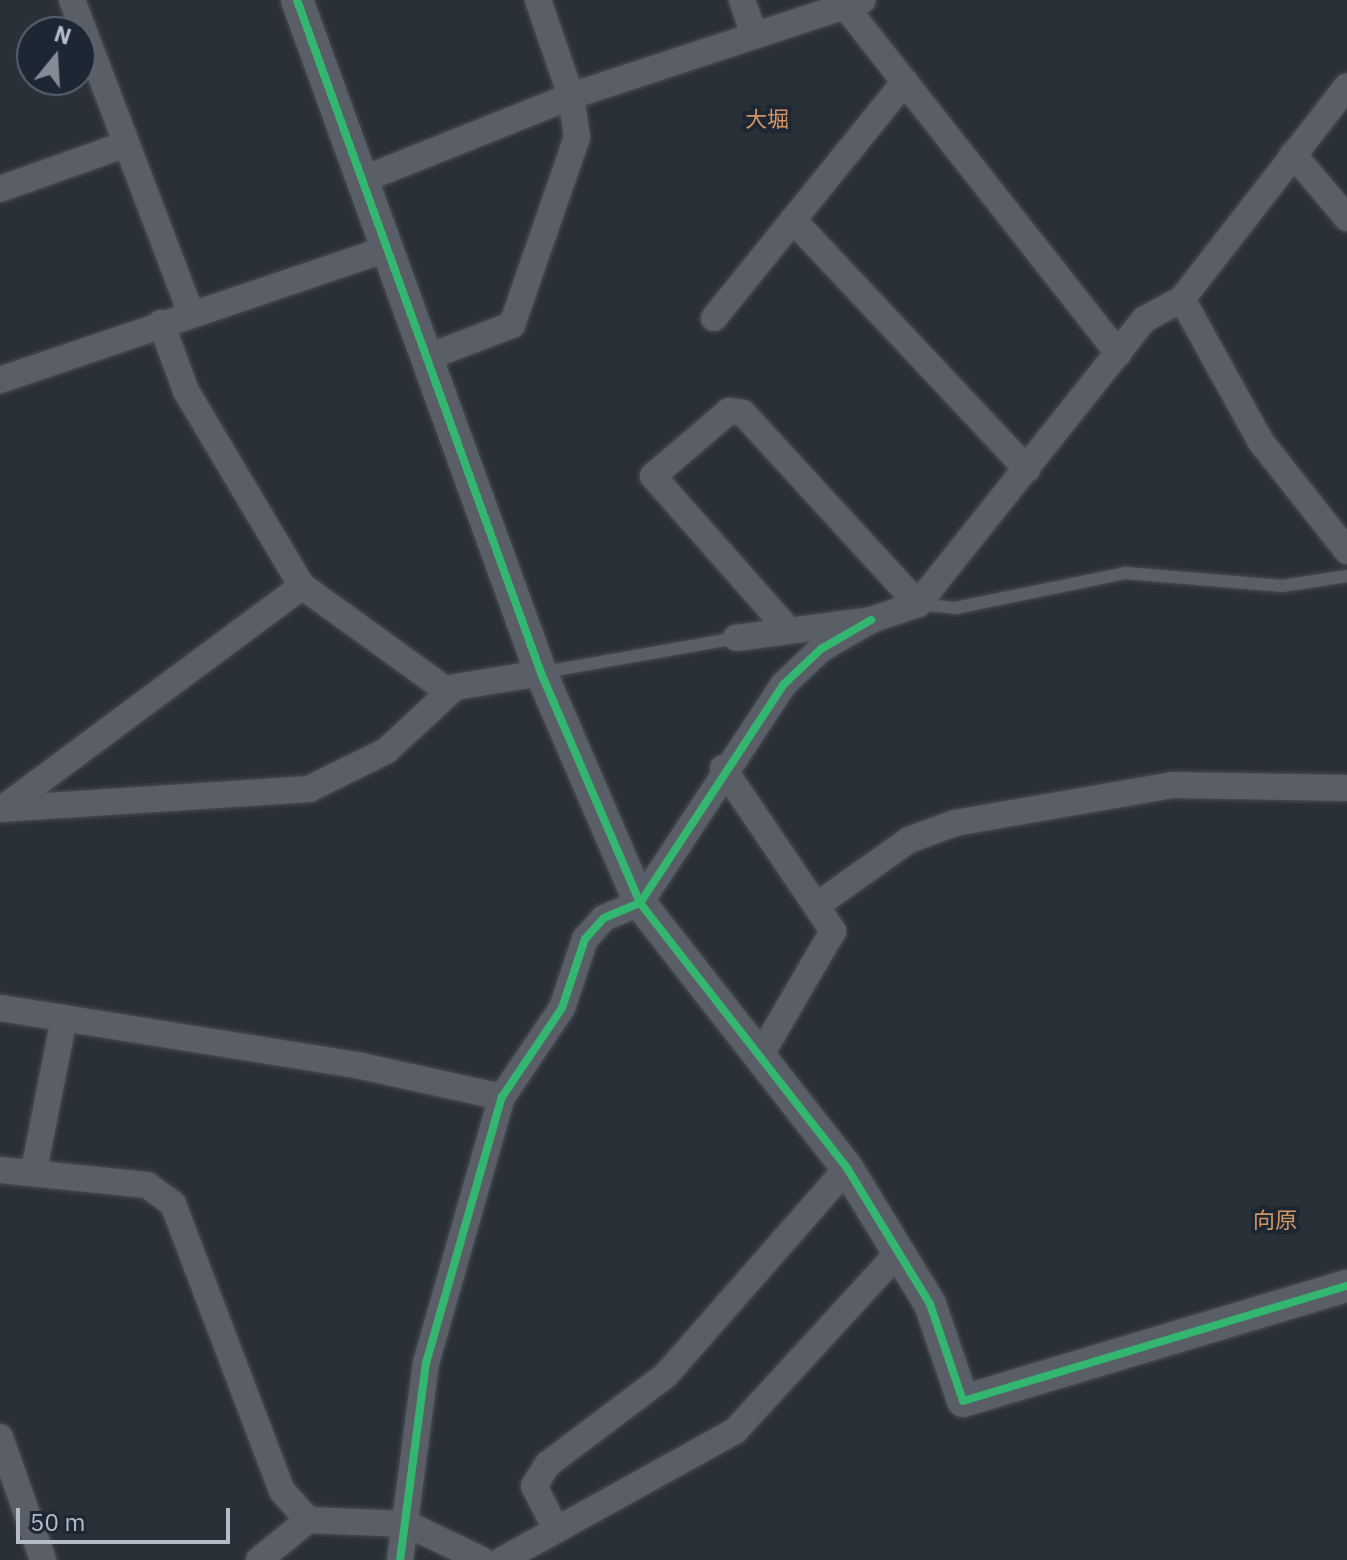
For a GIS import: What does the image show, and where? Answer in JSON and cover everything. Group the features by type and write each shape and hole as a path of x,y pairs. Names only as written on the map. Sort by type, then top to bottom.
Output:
{"street":[{"path":"72,0 121,146 190,311"},
{"path":"297,0 541,673 640,903 847,1168 930,1304 963,1401 1347,1286"},
{"path":"428,357 512,325 577,137 571,96 538,0"},
{"path":"742,0 754,35"},
{"path":"364,179 571,96 854,3 905,81 1118,353"},
{"path":"714,318 905,81"},
{"path":"400,1560 426,1363 502,1097 562,1008 585,939 604,918 640,903 723,768 783,685 821,649 871,620 918,604 1145,319 1182,299 1347,86"},
{"path":"0,189 121,146"},
{"path":"1293,154 1347,218"},
{"path":"793,220 1027,469"},
{"path":"0,380 190,311 389,248"},
{"path":"1182,299 1261,442 1347,551"},
{"path":"161,323 186,391 302,586 449,692"},
{"path":"786,627 653,476 729,411 743,413 918,604"},
{"path":"1,809 302,586"},
{"path":"736,638 786,627 871,620"},
{"path":"1,809 309,789 386,751 449,692 541,673"},
{"path":"723,768 820,903 833,931 759,1058"},
{"path":"820,903 909,840 955,823 1173,785 1347,788"},
{"path":"0,1008 361,1066 502,1097"},
{"path":"34,1170 64,1018"},
{"path":"556,1529 534,1486 548,1464 666,1375 847,1168"},
{"path":"0,1170 34,1170 147,1185 173,1204 282,1491 308,1520"},
{"path":"502,1560 735,1431 900,1251"},
{"path":"0,1437 43,1560"},
{"path":"259,1560 308,1520 407,1524 482,1560"}],"lane":[{"path":"918,604 955,608 1125,573 1282,586 1347,576"},
{"path":"541,673 736,638"}],"cycle path":[{"path":"297,0 541,673 640,903 847,1168 930,1304 963,1401 1347,1286"},
{"path":"400,1560 426,1363 502,1097 562,1008 585,939 604,918 640,903 783,685 821,649 871,620"}],"district":[{"name":"大堀","path":"767,119"},
{"name":"向原","path":"1275,1220"}]}
